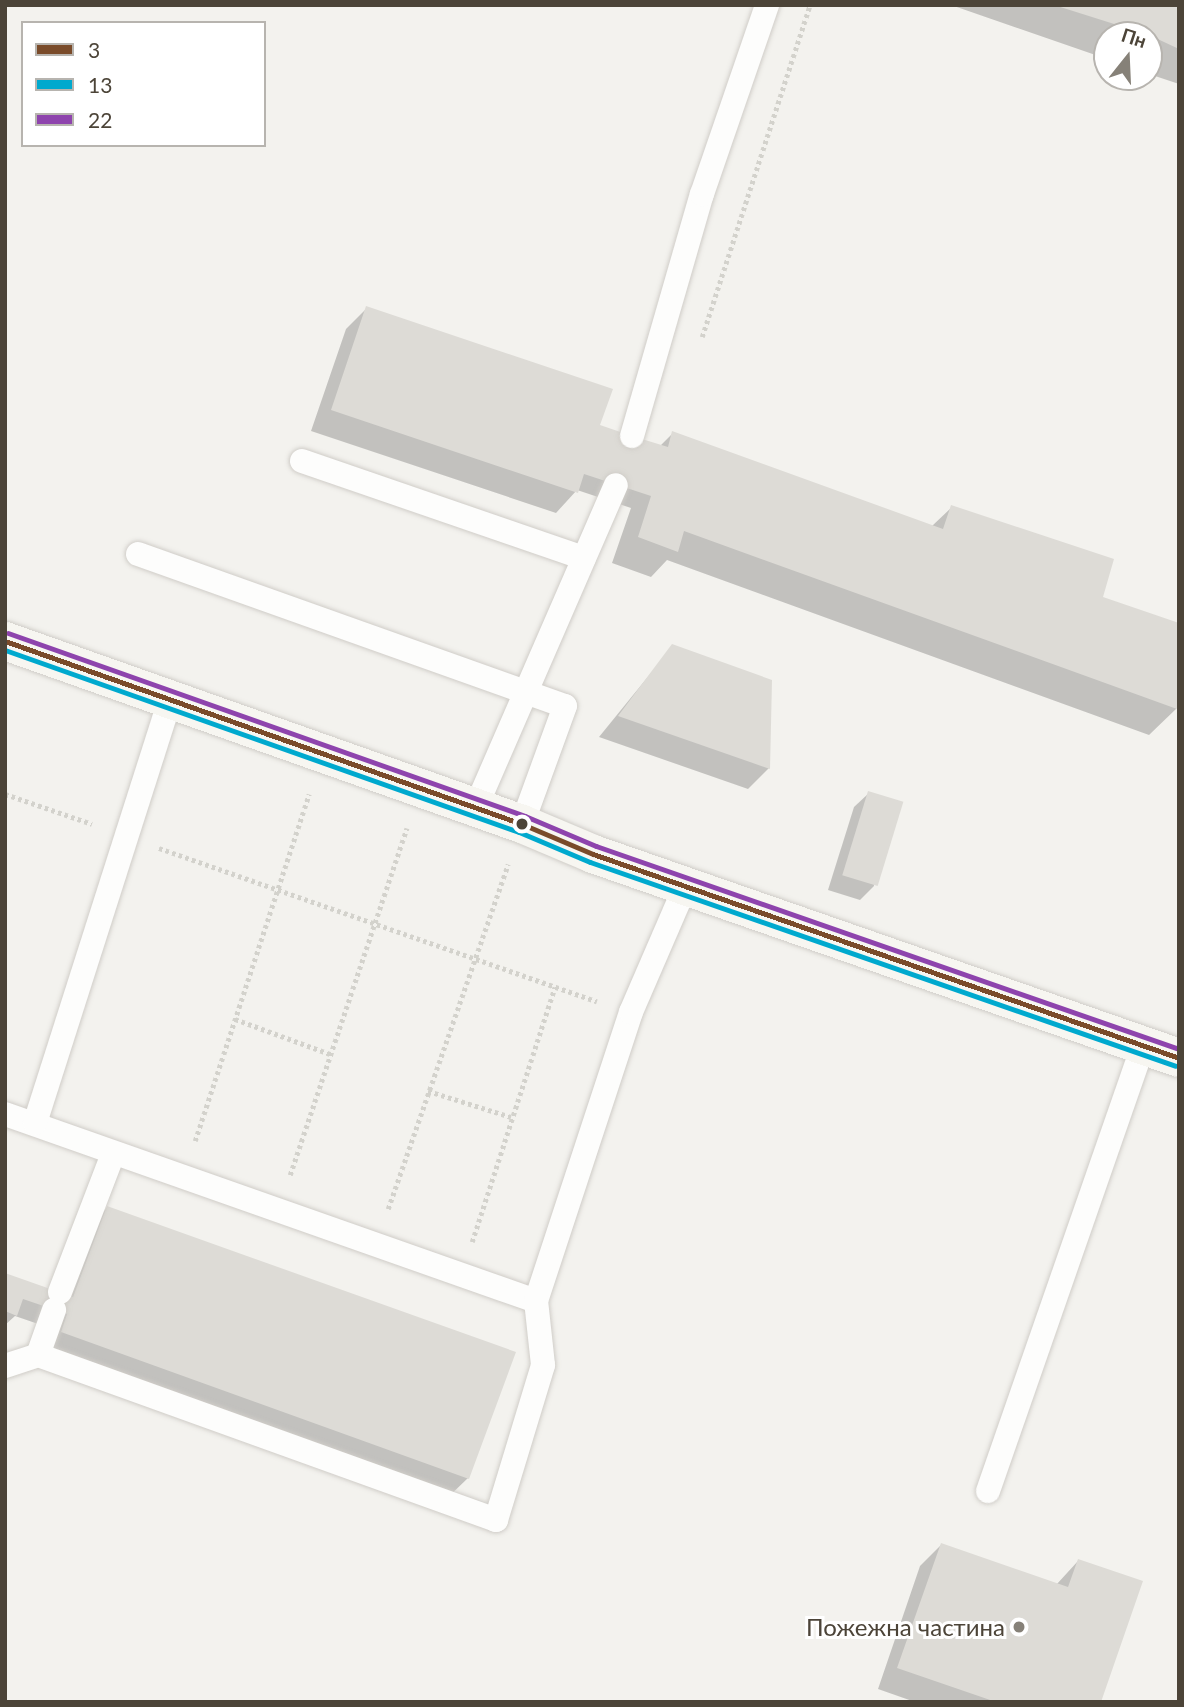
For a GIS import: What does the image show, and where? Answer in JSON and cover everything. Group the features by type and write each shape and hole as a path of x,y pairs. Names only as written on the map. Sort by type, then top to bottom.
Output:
{"main road":[{"path":"5,641 171,697 420,790 522,824 593,854 1161,1053"}],"lane":[{"path":"632,436 702,194 767,5"},
{"path":"302,461 584,558"},
{"path":"475,808 524,690 616,485"},
{"path":"138,555 565,706 522,824"},
{"path":"35,1123 124,836 171,697"},
{"path":"5,1366 38,1356 496,1520 543,1365 536,1301 631,1012 686,885"},
{"path":"988,1490 1161,1053"},
{"path":"5,1114 183,1179 536,1301"},
{"path":"38,1356 113,1154"}],"path":[{"path":"699,346 810,5"},
{"path":"183,1179 234,1019 280,890 321,754"},
{"path":"278,1212 420,790"},
{"path":"5,794 631,1012"},
{"path":"376,1246 522,824"},
{"path":"461,1276 555,987"},
{"path":"234,1019 330,1054"},
{"path":"428,1091 511,1117"}],"building":[{"path":"1054,5 1179,5 1179,49 1163,42 1163,21 1105,21"},
{"path":"366,306 613,389 600,425 632,436 668,447 672,431 943,529 951,505 1114,559 1103,597 1179,623 1177,709 684,531 678,552 638,537 651,496 584,474 578,493 331,410"},
{"path":"672,644 772,680 770,769 618,716"},
{"path":"868,791 903,802 878,886 842,875"},
{"path":"107,1206 516,1352 469,1479 61,1332 67,1314 23,1299 17,1316 5,1311 5,1273 73,1297"},
{"name":"Пожежна частина","path":"941,1543 1068,1587 1078,1559 1143,1581 1101,1702 996,1702 897,1668"}],"transit line":[{"name":"22","path":"8,633 525,816 596,846 1179,1049"},
{"name":"3","path":"5,641 522,824 593,854 1179,1058"},
{"name":"13","path":"5,650 519,832 590,862 1176,1066"}],"place":[{"name":"Пожежна частина","path":"1019,1627"}]}
